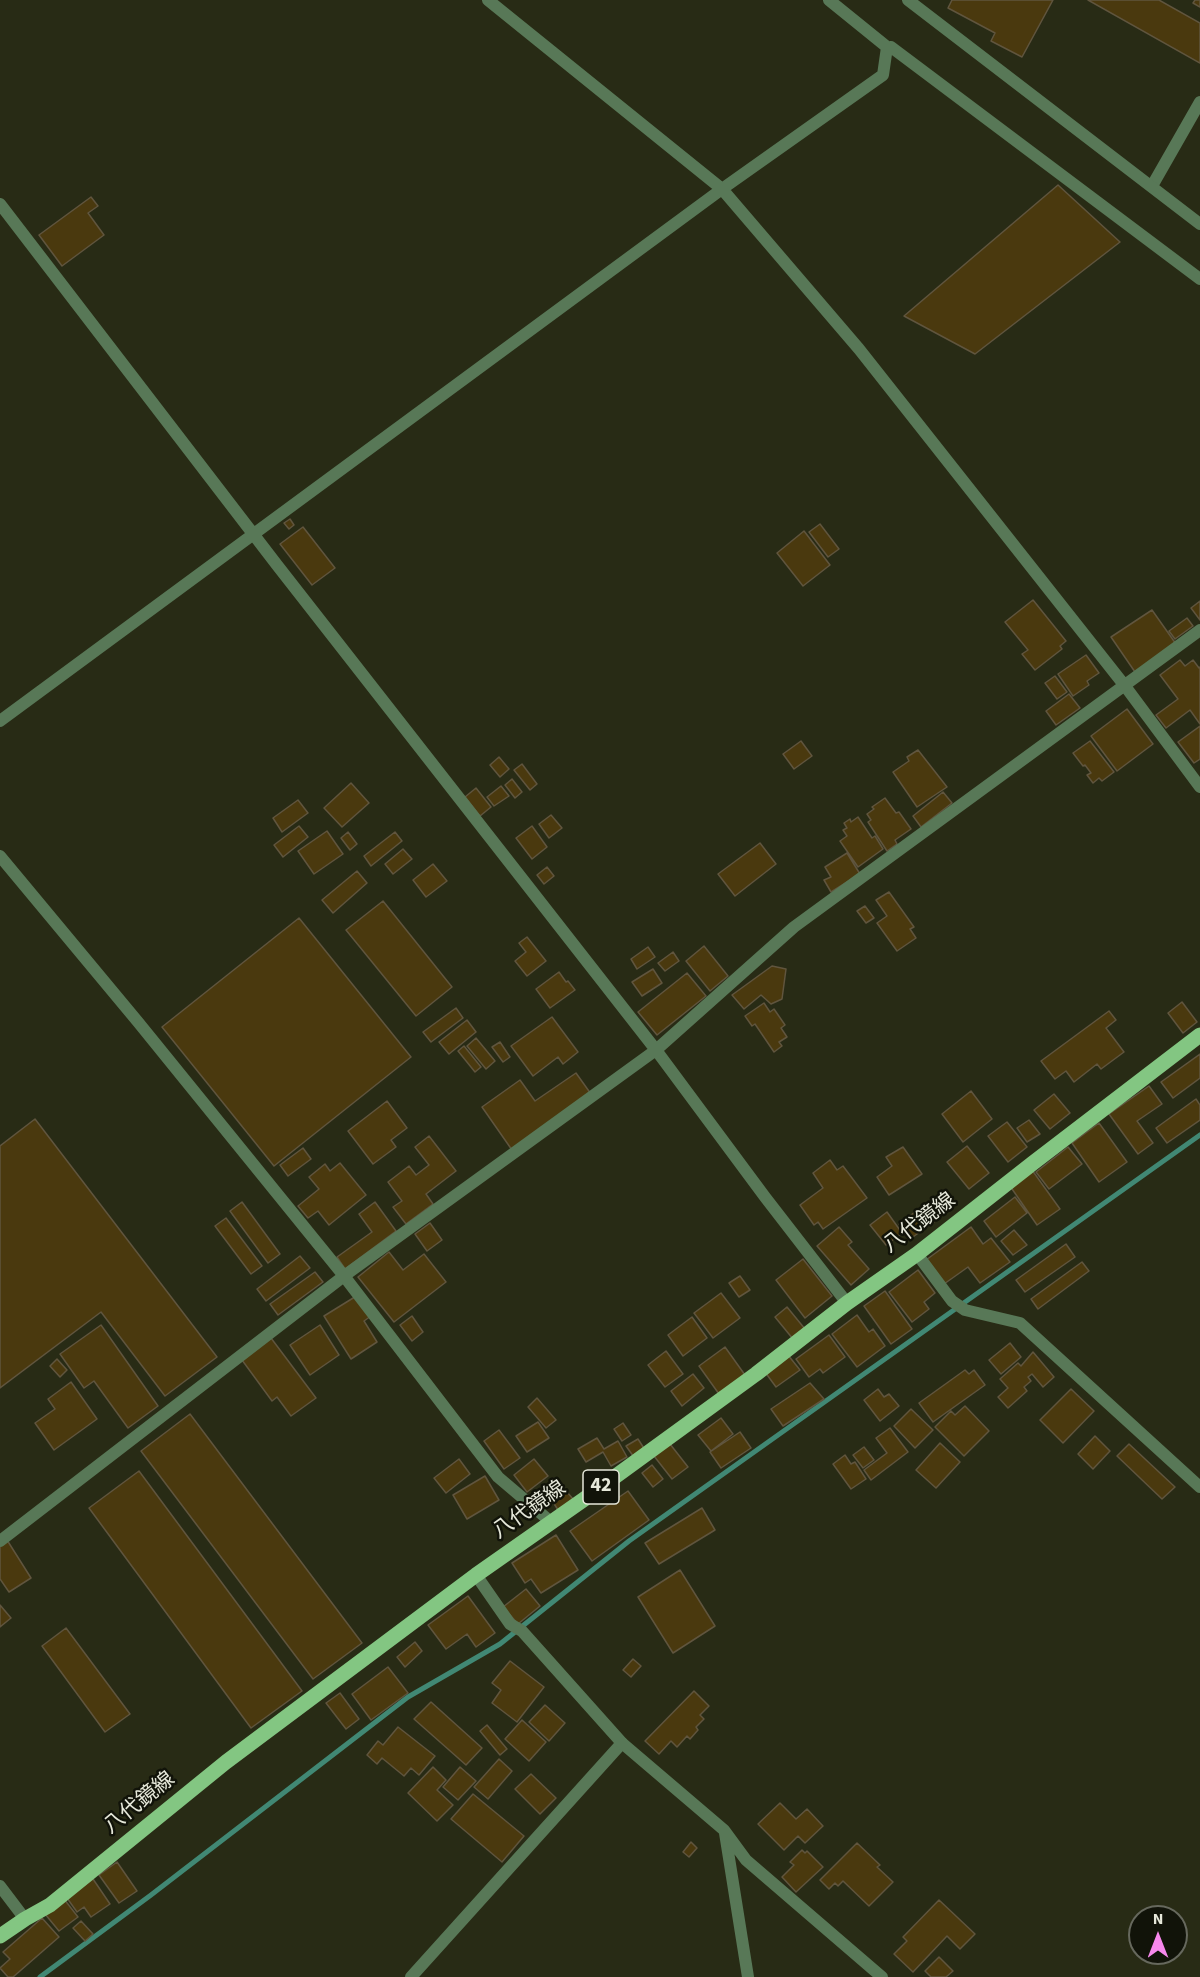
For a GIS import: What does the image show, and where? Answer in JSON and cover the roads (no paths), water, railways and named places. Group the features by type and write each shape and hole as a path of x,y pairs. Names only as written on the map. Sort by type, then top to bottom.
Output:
{"main road":[{"name":"八代鏡線","path":"0,1936 50,1905 226,1762 476,1575 756,1374 846,1303 917,1254 1200,1035"}],"street":[{"path":"488,0 722,189 859,349 1125,686 1200,787"},
{"path":"0,721 722,189 883,75 887,47 829,0"},
{"path":"908,0 922,6 1200,224"},
{"path":"891,47 1200,279"},
{"path":"1152,186 1200,102"},
{"path":"0,204 656,1050 846,1303"},
{"path":"0,1541 344,1276 656,1050 794,927 1200,630"},
{"path":"0,856 344,1276 498,1477 551,1522"},
{"path":"917,1254 952,1301 964,1310 1020,1323 1200,1487"},
{"path":"476,1575 510,1624 522,1630 622,1743 724,1830 746,1860 882,1977"},
{"path":"411,1977 622,1743"},
{"path":"724,1830 748,1977"},
{"path":"0,1886 25,1919"}],"waterway":[{"path":"40,1977 151,1895 408,1697 500,1644 629,1541 1200,1135"}]}
